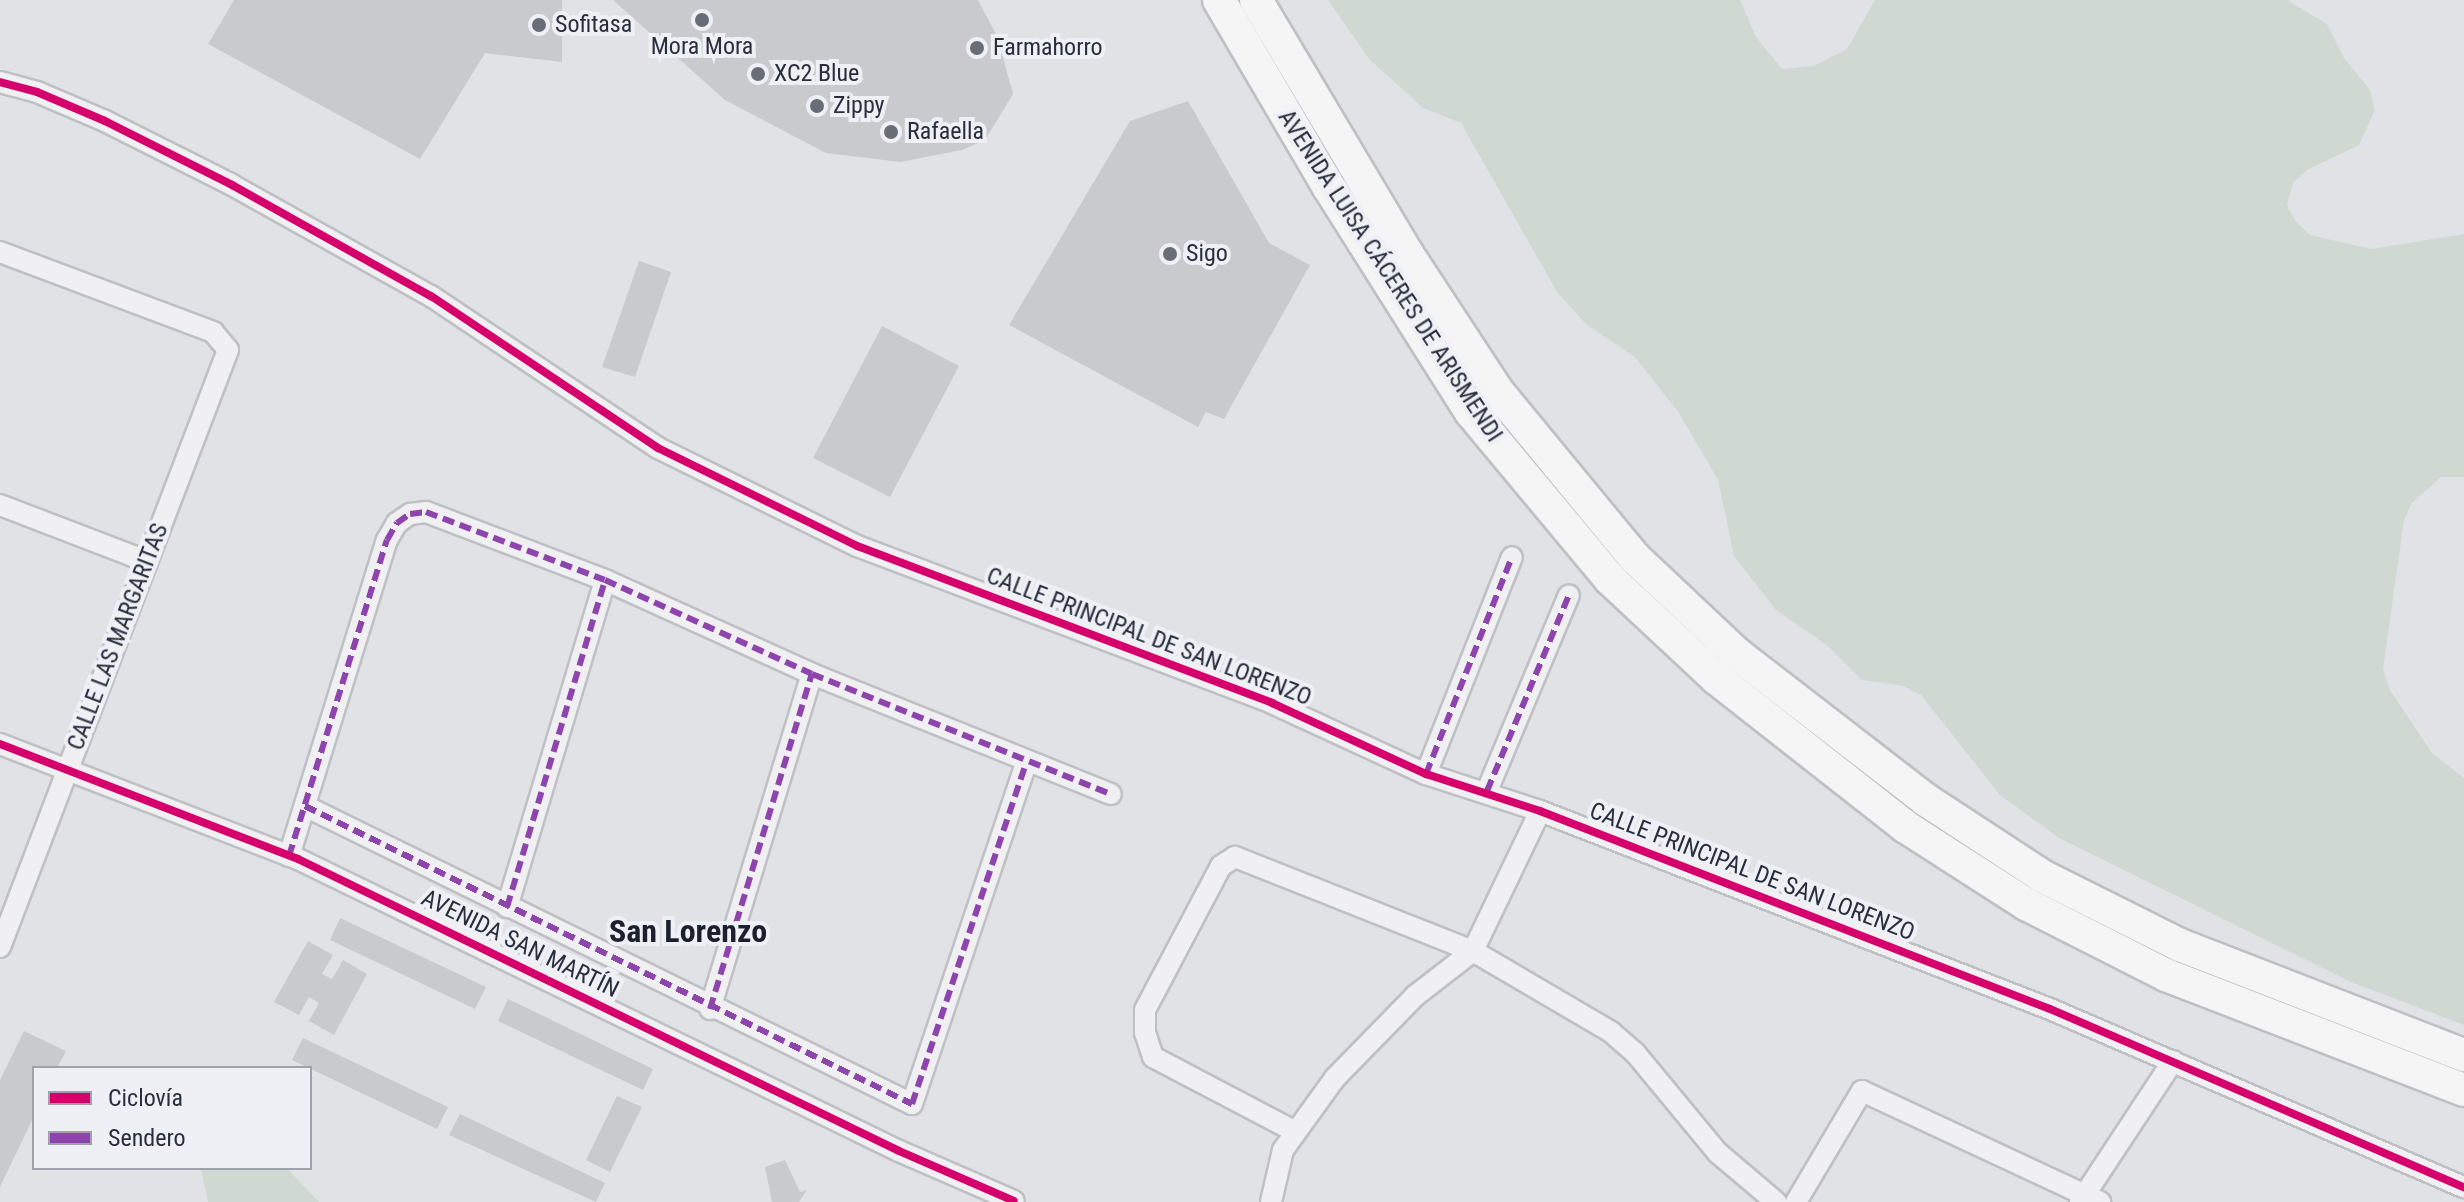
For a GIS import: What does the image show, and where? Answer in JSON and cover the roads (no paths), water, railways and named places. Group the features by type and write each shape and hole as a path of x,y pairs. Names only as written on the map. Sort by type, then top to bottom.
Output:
{"main road":[{"name":"AVENIDA LUISA CÁCERES DE ARISMENDI","path":"1219,0 1328,186 1471,412 1610,579 1716,678 1906,827 2026,904 2166,975 2464,1090"},
{"name":"AVENIDA LUISA CÁCERES DE ARISMENDI","path":"1256,0 1408,255 1498,392 1634,557 1737,654 1926,800 2042,876 2180,945 2464,1055"}],"street":[{"name":"CALLE PRINCIPAL DE SAN LORENZO","path":"0,82 37,92 105,121 232,185 431,296 658,448 857,546 1272,703 1426,774 1487,791 1540,811 2173,1061 2464,1187"},
{"name":"CALLE LAS MARGARITAS","path":"0,252 213,332 228,350 0,947"},
{"path":"0,505 146,561"},
{"path":"289,856 378,567 397,523 410,514 444,515 605,580 812,674 1026,764 1111,794"},
{"path":"1426,774 1512,557"},
{"path":"507,907 605,580"},
{"path":"1487,791 1569,595"},
{"path":"710,1009 812,674"},
{"name":"AVENIDA SAN MARTÍN","path":"0,744 289,856 899,1151 1014,1201"},
{"path":"305,806 710,1009 912,1104 1026,764"},
{"path":"1271,1202 1283,1150 1294,1131 1379,1030 1473,951 1540,811"},
{"path":"1294,1131 1153,1057 1145,1033 1145,1010 1221,866 1235,857 1250,860 1473,951 1611,1032 1636,1054 1718,1153 1776,1202"},
{"path":"1796,1202 1862,1091 2088,1200 2173,1061"}],"place":[{"name":"Mora Mora","path":"702,20"},
{"name":"Sofitasa","path":"539,25"},
{"name":"Farmahorro","path":"977,48"},
{"name":"XC2 Blue","path":"758,74"},
{"name":"Zippy","path":"817,106"},
{"name":"Rafaella","path":"891,132"},
{"name":"Sigo","path":"1170,254"}],"district":[{"name":"San Lorenzo","path":"688,931"}]}
